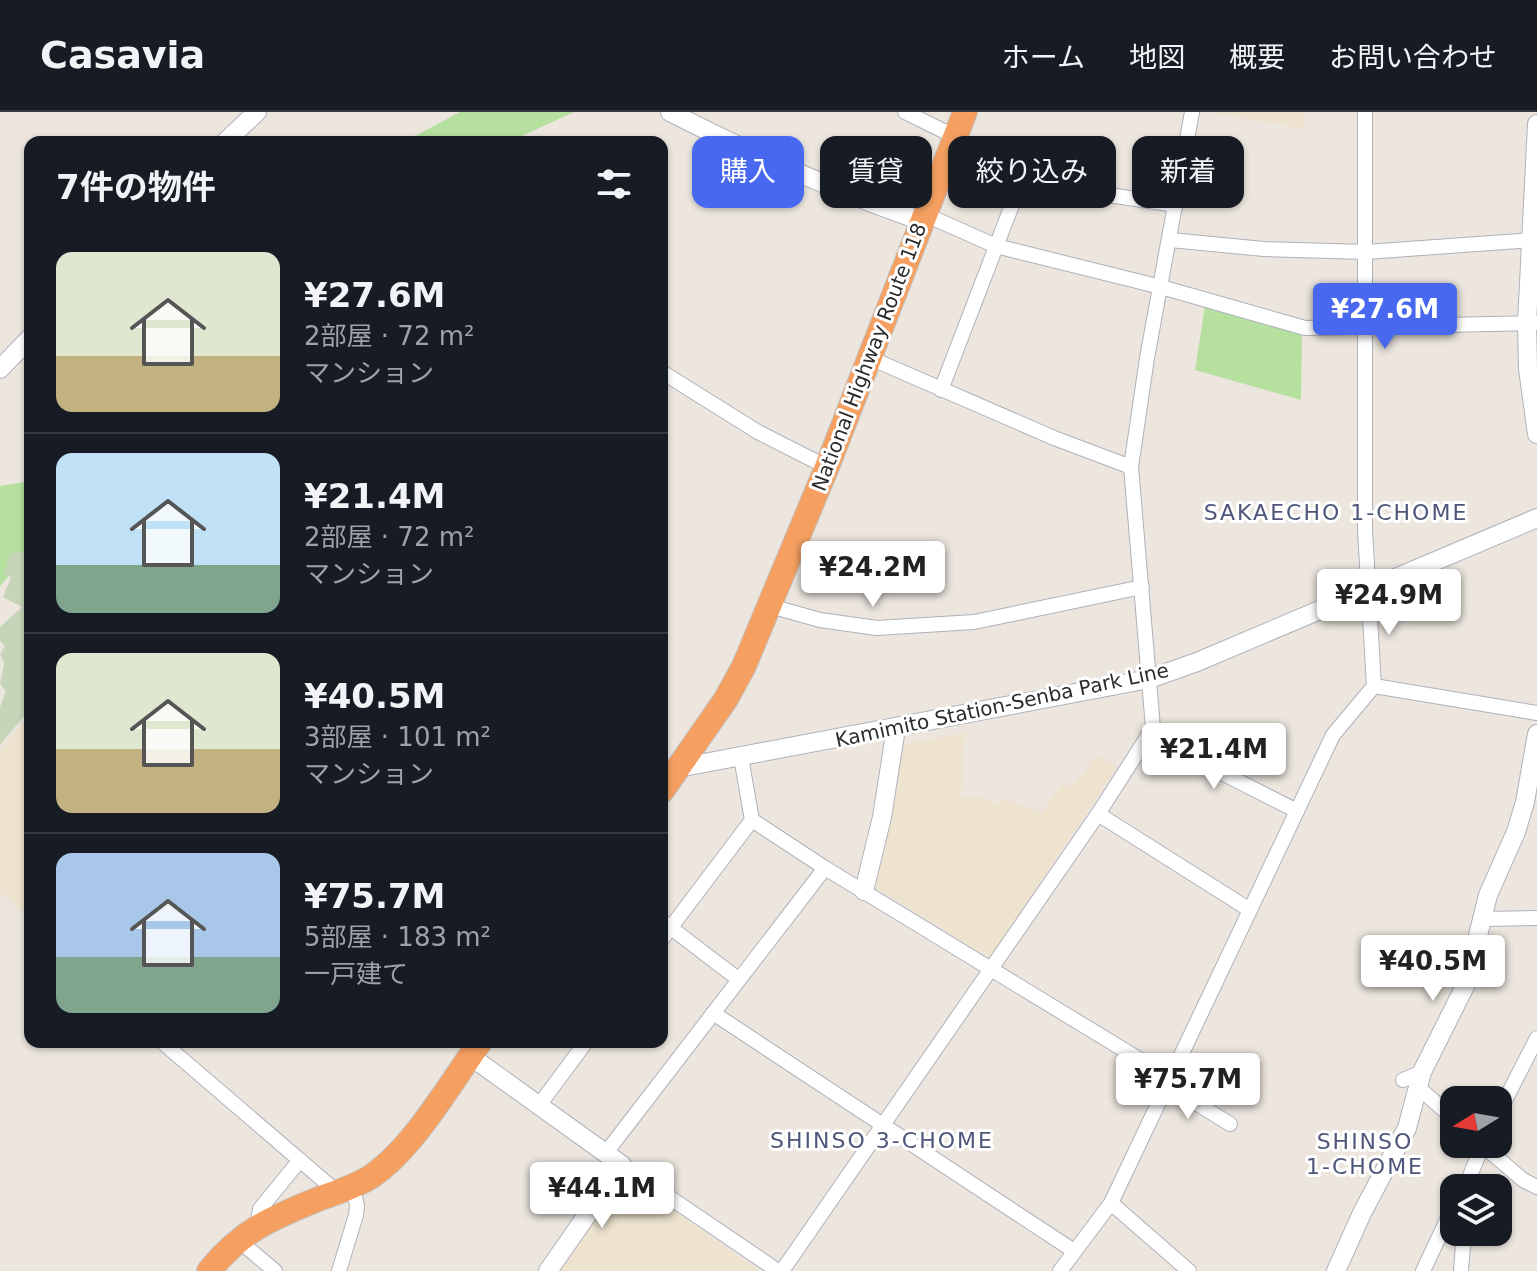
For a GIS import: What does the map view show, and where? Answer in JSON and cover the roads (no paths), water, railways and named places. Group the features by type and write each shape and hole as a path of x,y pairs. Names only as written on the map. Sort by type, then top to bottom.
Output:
{"highway":[{"name":"National Highway Route 118","path":"956,136 965,112"},
{"name":"National Highway Route 118","path":"668,782 726,699 744,666 827,467 948,156"},
{"path":"209,1271 248,1233 382,1168 404,1147 475,1049"}],"street":[{"path":"231,136 257,112"},
{"path":"670,112 743,150 913,218 933,218 996,246 1161,287 1305,328 1532,323"},
{"path":"905,112 948,140"},
{"path":"1188,136 1192,112"},
{"path":"1060,1271 1111,1203 1333,735 1374,686 1365,516 1365,112"},
{"path":"1537,124 1528,369 1537,434"},
{"path":"941,390 1011,208"},
{"path":"475,1049 543,1109 780,1271 992,969 1153,728 1131,467 1175,208"},
{"path":"1170,240 1264,249 1366,252 1532,240"},
{"path":"0,369 24,344"},
{"path":"870,358 1054,438 1131,467"},
{"path":"668,376 758,432 827,467"},
{"name":"Kamimito Station-Senba Park Line","path":"678,768 1149,679 1197,662 1537,518"},
{"path":"770,606 820,620 877,628 974,622 1142,587"},
{"path":"1374,686 1537,713"},
{"path":"864,891 882,817 896,728"},
{"path":"1336,1271 1362,1213 1407,1128 1415,1080 1466,984 1480,919 1525,802 1537,734"},
{"path":"1149,736 1297,811"},
{"path":"741,757 752,820 992,969 1230,1124"},
{"path":"1098,814 1250,910"},
{"path":"668,925 752,820"},
{"path":"605,1154 825,868"},
{"path":"1480,919 1537,918"},
{"path":"668,931 738,979"},
{"path":"713,1013 1074,1251"},
{"path":"1512,1087 1537,1038"},
{"path":"169,1048 300,1160 344,1189 357,1205 339,1271"},
{"path":"540,1104 582,1048"},
{"path":"1415,1080 1440,1105"},
{"path":"1498,1158 1523,1180 1537,1187"},
{"path":"275,1271 248,1233 260,1209 300,1160"},
{"path":"548,1271 622,1165"},
{"path":"1111,1203 1189,1271"},
{"path":"1423,1271 1440,1235"},
{"path":"1461,1271 1463,1246"}],"district":[{"name":"SAKAECHO 1-CHOME","path":"1336,512"},
{"name":"SHINSO 3-CHOME","path":"882,1140"},
{"name":"SHINSO 1-CHOME","path":"1365,1154"}]}
